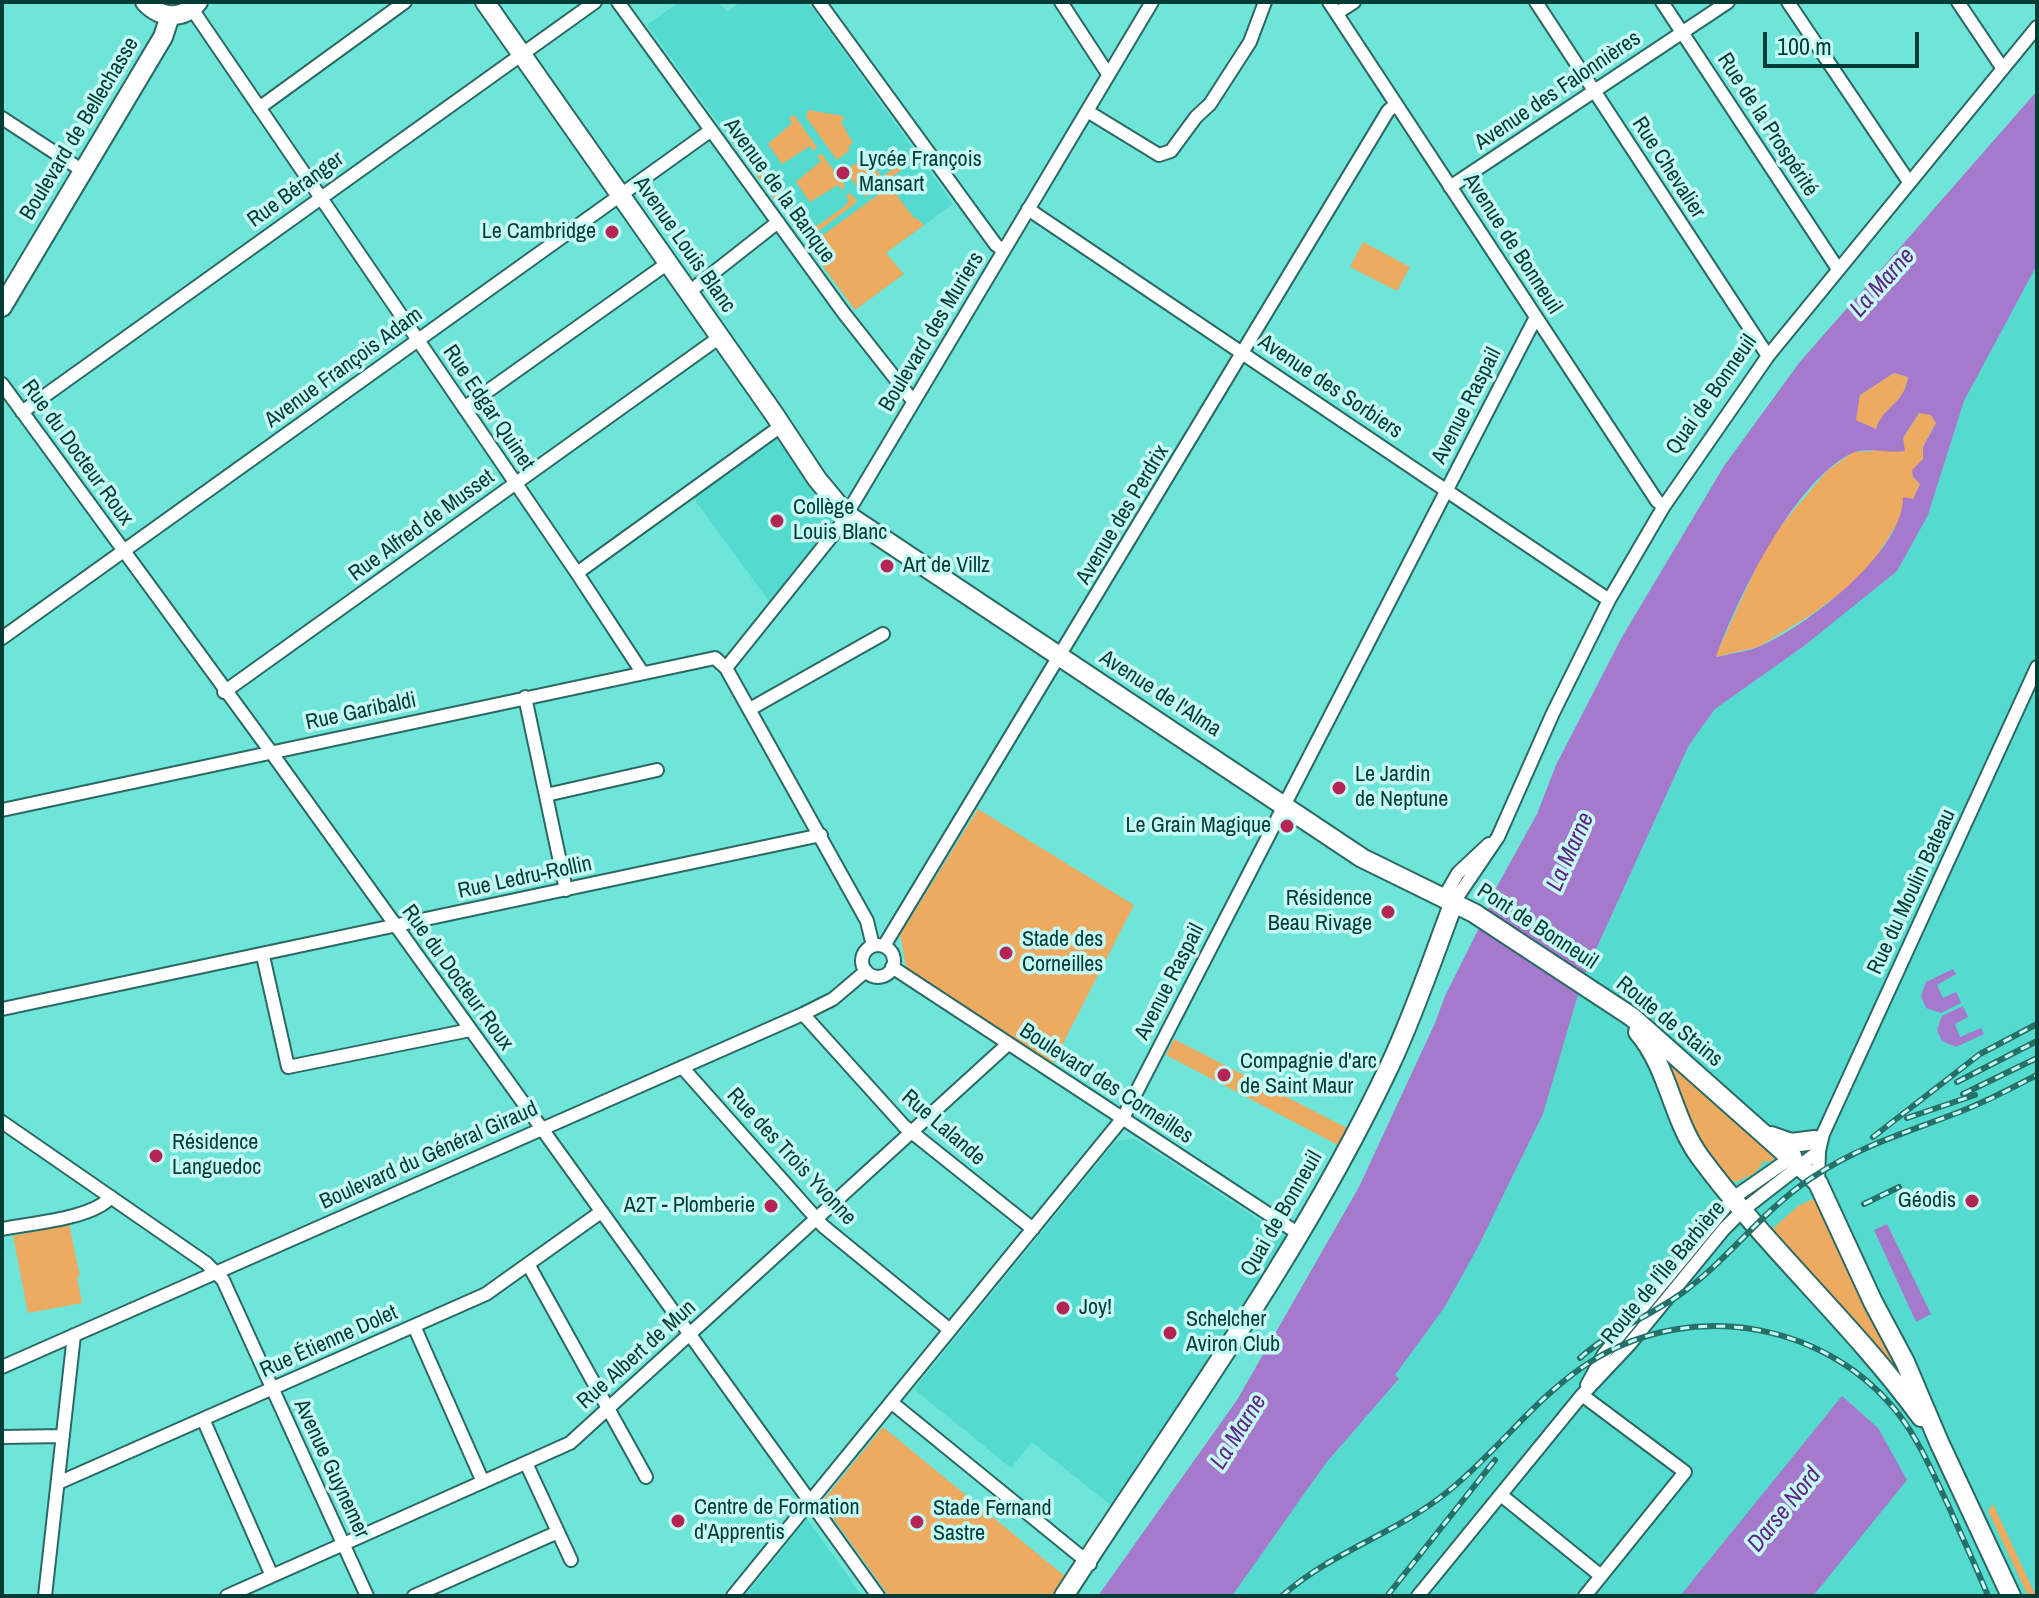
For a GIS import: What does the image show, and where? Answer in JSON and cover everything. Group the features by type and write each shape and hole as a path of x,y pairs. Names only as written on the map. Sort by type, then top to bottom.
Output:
{"main road":[{"path":"145,2 155,11 170,16 195,6"},
{"name":"Avenue Louis Blanc","path":"485,2 824,489 846,514"},
{"name":"Boulevard de Bellechasse","path":"2,307 163,37 170,16"},
{"name":"Avenue de l'Alma","path":"846,514 1362,858 1449,899"},
{"name":"Pont de Bonneuil","path":"1449,899 1594,993"},
{"name":"Quai de Bonneuil","path":"1064,1596 1223,1359 1299,1234 1390,1067 1423,990 1449,899"},
{"name":"Route de Stains","path":"1594,993 1632,1017 1818,1183 1873,1302 1905,1362 2011,1596"},
{"name":"Route de Stains","path":"1594,993 1633,1026 1649,1047 1688,1139 1738,1204 1891,1377 1939,1442"},
{"path":"1765,1134 1791,1143 1819,1142"}],"street":[{"path":"259,108 405,2"},
{"name":"Rue Béranger","path":"22,412 595,2"},
{"name":"Avenue de la Banque","path":"618,2 843,312 913,401"},
{"path":"819,2 996,245 1004,250"},
{"path":"1061,2 1108,74"},
{"name":"Boulevard des Muriers","path":"726,668 839,527 1152,2"},
{"path":"1087,111 1159,155 1171,151 1196,117 1210,104 1250,42 1265,2"},
{"path":"1333,8 1354,2"},
{"name":"Rue Chevalier","path":"1536,2 1768,356"},
{"name":"Rue de la Prospérité","path":"1662,2 1838,269"},
{"name":"Avenue des Falonnières","path":"1450,187 1728,2"},
{"path":"1788,2 1909,182"},
{"path":"1958,2 2003,69"},
{"name":"Rue Edgar Quinet","path":"195,6 259,108 642,672"},
{"name":"Avenue de Bonneuil","path":"1333,8 1657,501 1664,506"},
{"name":"Quai de Bonneuil","path":"1449,899 1498,837 1553,713 1609,600 1664,506 1768,356 2037,27"},
{"name":"Avenue des Perdrix","path":"878,946 1060,657 1388,111 1396,104"},
{"path":"2,118 83,171"},
{"name":"Avenue François Adam","path":"2,638 710,131"},
{"name":"Avenue des Sorbiers","path":"1028,209 1609,600"},
{"path":"689,292 778,222"},
{"path":"464,408 668,263"},
{"name":"Avenue Raspail","path":"733,1596 1123,1118 1536,317"},
{"name":"Rue Alfred de Musset","path":"224,692 720,337"},
{"name":"Rue du Docteur Roux","path":"2,384 224,692 271,752 878,1596"},
{"path":"577,573 781,426"},
{"path":"750,709 883,634"},
{"name":"Rue Garibaldi","path":"2,810 709,658 715,658 726,668"},
{"name":"Rue du Moulin Bateau","path":"1819,1142 2037,667"},
{"path":"726,668 821,835 878,946 893,958 892,967 880,976 866,971 862,957 878,946"},
{"path":"525,697 566,890"},
{"path":"546,795 657,770"},
{"name":"Rue Ledru-Rollin","path":"2,1009 821,835"},
{"path":"263,956 288,1067 470,1030"},
{"name":"Boulevard des Corneilles","path":"892,967 1299,1234"},
{"name":"Boulevard du Général Giraud","path":"2,1367 803,1014 833,999 866,971"},
{"name":"Rue Lalande","path":"803,1014 904,1126 1033,1229"},
{"name":"Rue Albert de Mun","path":"227,1596 570,1443 1008,1044"},
{"name":"Rue des Trois Yvonne","path":"682,1067 817,1219 950,1330"},
{"path":"2,1122 216,1273"},
{"path":"1818,1183 1819,1142"},
{"name":"Route de l'Île Barbière","path":"1418,1596 1582,1395 1604,1354 1738,1204 1819,1142"},
{"path":"2,1229 90,1211 104,1205 111,1197"},
{"name":"Rue Étienne Dolet","path":"58,1483 486,1294 601,1212"},
{"path":"528,1264 646,1477"},
{"name":"Avenue Guynemer","path":"216,1273 223,1280 367,1596"},
{"path":"414,1326 483,1482"},
{"path":"45,1596 74,1335"},
{"path":"1582,1395 1685,1472 1585,1596"},
{"path":"891,1402 1088,1562"},
{"path":"203,1419 272,1576"},
{"path":"2,1437 63,1436"},
{"path":"526,1463 571,1560"},
{"path":"1501,1495 1601,1576"},
{"path":"414,1596 558,1532"}],"shaded area":[{"name":"Lycée François Mansart","path":"679,2 719,2 727,12 741,2 808,2 953,204 886,253 904,274 855,310 647,25"},
{"path":"808,110 843,116 841,122 853,143 848,147 850,150 837,160 806,117"},
{"path":"794,115 817,147 813,151 810,146 782,164 768,144 792,123 789,118"},
{"path":"733,143 739,148 743,146 807,233 845,206 849,193 856,203 805,241"},
{"path":"822,154 845,186 842,190 838,185 810,202 796,182 821,161 817,156"},
{"path":"896,155 904,168 865,197 845,171 856,163 859,167 869,161 882,177 900,164"},
{"path":"890,186 914,218 924,225 886,253 904,274 855,310 808,246"},
{"path":"1363,242 1410,267 1397,291 1350,267"},
{"path":"2037,265 2037,1596 1232,1596 1326,1463 1399,1380 1394,1375 1434,1322 1477,1249 1543,1114 1583,978 1689,745 1715,709 1804,646 1928,515 1964,401"},
{"path":"1894,373 1908,377 1906,386 1877,430 1855,420 1860,395"},
{"path":"1920,412 1931,415 1936,423 1923,447 1923,459 1913,477 1920,484 1871,565 1851,585 1811,615 1758,647 1715,657 1767,544 1793,511 1827,471 1853,452 1873,451 1903,438"},
{"name":"Collège Louis Blanc","path":"781,426 846,514 774,608 689,492"},
{"name":"Stade des Corneilles","path":"978,809 1134,905 1053,1063 907,971 900,935"},
{"name":"Compagnie d'arc de Saint Maur","path":"1174,1039 1347,1128 1338,1145 1166,1055"},
{"path":"1659,1049 1751,1135 1776,1153 1776,1157 1770,1162 1764,1161 1755,1173 1736,1182 1723,1174 1710,1160 1689,1124"},
{"path":"1135,1139 1287,1238 1250,1303 1114,1508 1032,1442 1011,1468 914,1389 1116,1141"},
{"path":"1815,1198 1899,1374 1769,1232 1798,1206"},
{"path":"69,1224 80,1276 77,1277 82,1303 28,1313 13,1236"},
{"name":"Stade Fernand Sastre","path":"883,1427 1067,1578 1055,1596 889,1596 823,1504"},
{"path":"1993,1504 2036,1596 2028,1596 1988,1511"},
{"path":"807,1519 862,1596 745,1596 767,1569"}],"water":[{"name":"La Marne","path":"2037,91 2037,265 1964,401 1928,515 1897,571 1804,646 1715,709 1689,745 1583,978 1543,1114 1477,1249 1444,1308 1395,1375 1399,1379 1326,1463 1232,1596 1098,1596 1237,1400 1359,1187 1445,996 1488,910 1490,899 1537,814 1556,765 1622,637 1724,466 1799,363","holes":["1894,373 1908,377 1906,386 1876,429 1856,420 1860,395","1919,413 1931,415 1936,423 1923,447 1923,459 1912,470 1913,477 1920,484 1913,499 1903,497 1899,518 1870,564 1825,606 1778,637 1753,649 1716,657 1753,575 1788,516 1808,490 1828,469 1850,454 1905,451 1903,438"]},
{"path":"1953,969 1956,974 1937,985 1943,998 1956,992 1961,1003 1941,1013 1926,1008 1921,996 1926,982"},
{"path":"1963,1006 1968,1017 1955,1024 1960,1037 1981,1028 1984,1034 1956,1047 1942,1041 1937,1030 1942,1016"},
{"path":"1887,1224 1931,1314 1916,1322 1874,1230"},
{"name":"Darse Nord","path":"1842,1396 1878,1428 1907,1480 1813,1596 1680,1596"}],"railway":[{"path":"1873,1137 1980,1054 2037,1024"},
{"path":"1957,1082 2037,1041"},
{"path":"1963,1094 2037,1058"},
{"path":"1580,1358 1604,1339 1699,1280 1776,1206 1810,1179 1845,1158 1975,1106 2037,1075"},
{"path":"1907,1118 1975,1095"},
{"path":"1864,1204 1899,1187"},
{"path":"1282,1596 1321,1567 1406,1520 1446,1493 1555,1389 1595,1359 1634,1340 1675,1330 1717,1326 1758,1330 1799,1341 1836,1359 1871,1384 1900,1416 1921,1449 1988,1596"},
{"path":"1387,1596 1495,1460"}],"place":[{"name":"Lycée François Mansart","path":"843,173"},
{"name":"Le Cambridge","path":"612,232"},
{"name":"Collège Louis Blanc","path":"777,521"},
{"name":"Art de Villz","path":"887,566"},
{"name":"Le Jardin de Neptune","path":"1339,788"},
{"name":"Le Grain Magique","path":"1287,826"},
{"name":"Résidence Beau Rivage","path":"1388,912"},
{"name":"Stade des Corneilles","path":"1006,953"},
{"name":"Compagnie d'arc de Saint Maur","path":"1224,1075"},
{"name":"Résidence Languedoc","path":"156,1156"},
{"name":"Géodis","path":"1972,1201"},
{"name":"A2T - Plomberie","path":"771,1206"},
{"name":"Joy!","path":"1063,1308"},
{"name":"Schelcher Aviron Club","path":"1170,1333"},
{"name":"Centre de Formation d'Apprentis","path":"678,1521"},
{"name":"Stade Fernand Sastre","path":"917,1522"}]}
